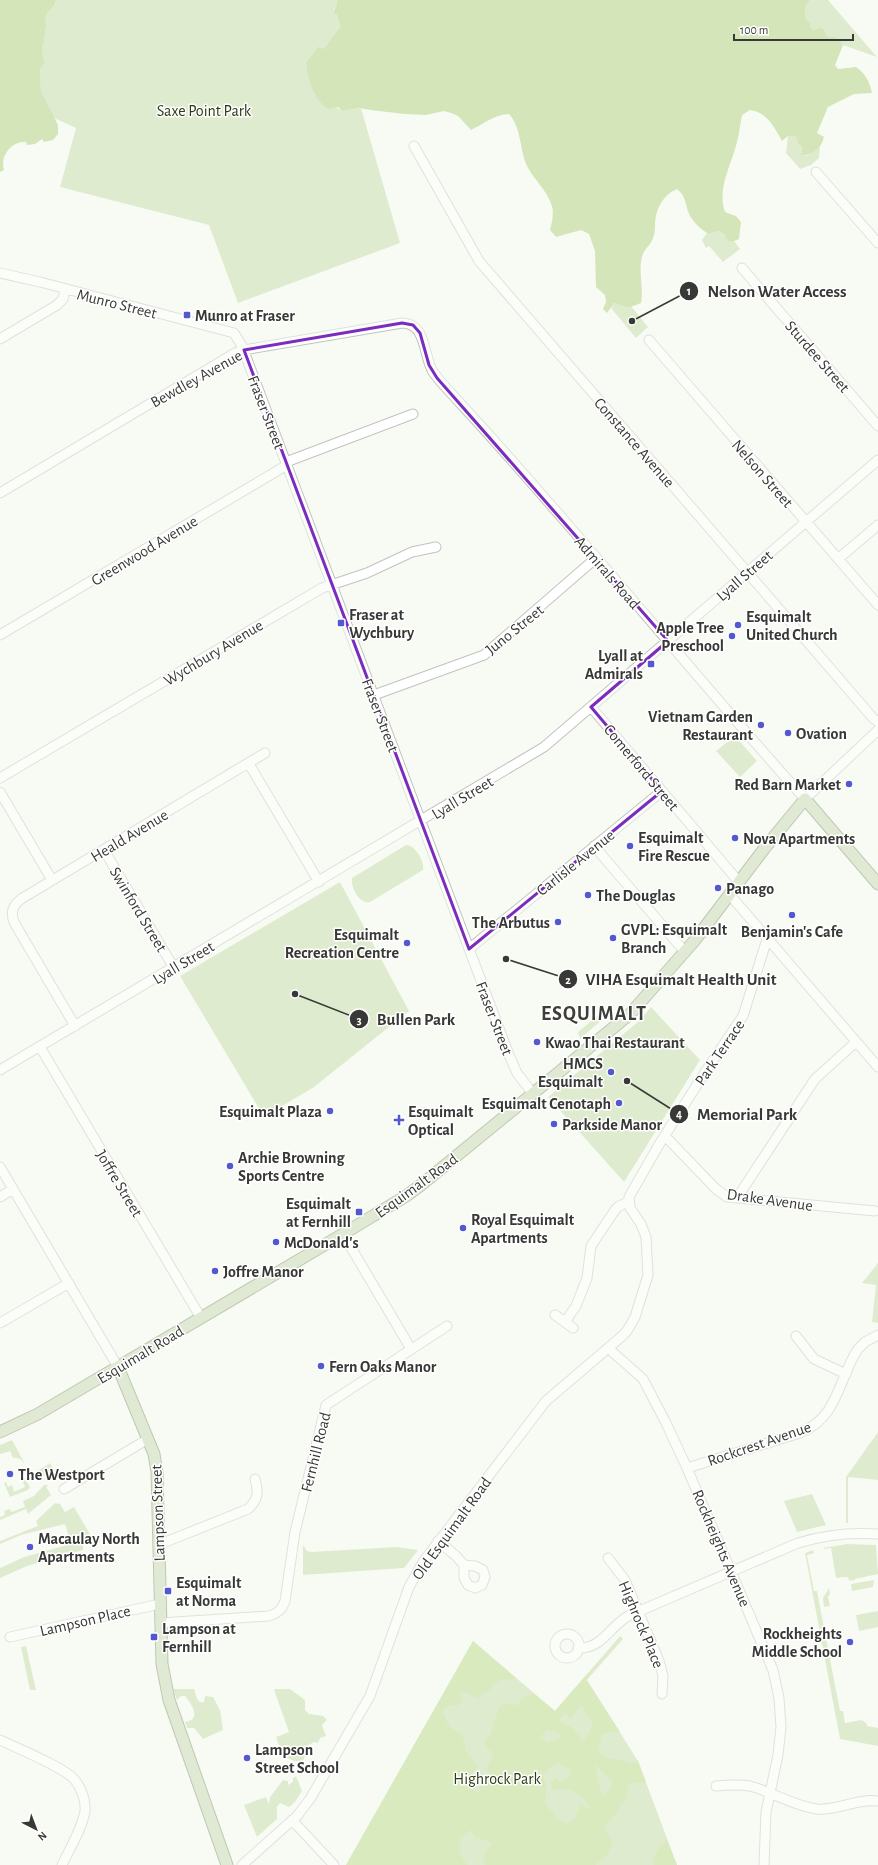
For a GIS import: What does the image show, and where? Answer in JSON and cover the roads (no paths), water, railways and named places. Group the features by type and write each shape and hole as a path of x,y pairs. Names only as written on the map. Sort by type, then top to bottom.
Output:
{"main road":[{"name":"Esquimalt Road","path":"0,1432 28,1420 343,1234 411,1192 630,1014 685,952 764,849 806,799"},
{"name":"Admirals Road","path":"806,799 878,884"},
{"name":"Lampson Street","path":"118,1367 154,1454 157,1472 162,1664 169,1700 227,1865"}],"street":[{"name":"Constance Avenue","path":"414,146 479,261 747,573 878,722"},
{"path":"816,172 878,243"},
{"name":"Sturdee Street","path":"742,268 878,426"},
{"name":"Munro Street","path":"0,273 40,282 65,290 234,333"},
{"path":"0,339 57,305 63,298 65,290"},
{"name":"Bewdley Avenue","path":"0,492 229,357 244,350 402,323 413,325"},
{"name":"Admirals Road","path":"413,325 420,333 429,364 438,378 496,442 806,799"},
{"name":"Fraser Street","path":"234,333 244,350 513,1066 533,1094"},
{"name":"Nelson Street","path":"649,340 878,605"},
{"name":"Greenwood Avenue","path":"0,635 287,464 413,414"},
{"name":"Lyall Street","path":"0,1070 421,822 544,747 878,460"},
{"path":"838,559 878,525"},
{"name":"Wychbury Avenue","path":"0,778 322,588 367,573 412,552 436,547"},
{"name":"Juno Street","path":"374,695 484,655 596,558"},
{"name":"Comerford Street","path":"591,707 739,882"},
{"name":"Esquimalt Road","path":"806,799 878,730"},
{"name":"Heald Avenue","path":"75,1026 15,924 12,910 21,899 249,764 265,753"},
{"path":"249,764 319,882"},
{"name":"Carlisle Avenue","path":"469,949 662,791"},
{"path":"0,792 52,880"},
{"path":"594,846 685,952"},
{"name":"Swinford Street","path":"104,850 174,968"},
{"path":"730,895 878,1067"},
{"name":"Park Terrace","path":"629,1202 631,1192 665,1136 709,1066 743,1016 767,939"},
{"path":"736,1198 815,1079 856,1042"},
{"name":"Joffre Street","path":"40,1047 200,1318"},
{"name":"Drake Avenue","path":"665,1136 716,1189 727,1196 875,1211"},
{"name":"Lampson Street","path":"0,1167 118,1367"},
{"path":"0,1197 13,1189"},
{"path":"565,1322 576,1306 587,1278 590,1251 593,1242 615,1210 619,1206 629,1202"},
{"name":"Old Esquimalt Road","path":"242,1865 292,1820 310,1799 370,1696 412,1580 438,1541 546,1401 608,1348 632,1325 648,1281 648,1268 646,1237 641,1224 632,1212 629,1202"},
{"path":"343,1234 411,1349 447,1326"},
{"path":"0,1323 69,1283"},
{"path":"555,1314 573,1328"},
{"name":"Rockcrest Avenue","path":"687,1468 808,1430 816,1425 828,1412 858,1348 865,1342 878,1335"},
{"path":"796,1336 814,1359 846,1374"},
{"name":"Rockheights Avenue","path":"608,1348 643,1379 687,1468 768,1657 777,1689 780,1717 780,1736 765,1822 764,1865"},
{"name":"Fernhill Road","path":"160,1622 268,1616 281,1610 285,1601 295,1532 326,1405 411,1349"},
{"path":"64,1489 148,1439"},
{"path":"158,1546 248,1509 254,1502 257,1494 255,1479"},
{"path":"578,1648 587,1648 599,1643 620,1621 638,1611 788,1547 815,1538 846,1534 878,1534"},
{"path":"438,1541 464,1565"},
{"name":"Highrock Place","path":"608,1558 622,1576 662,1668 662,1694"},
{"name":"Lampson Place","path":"10,1637 160,1604"},
{"path":"0,1740 62,1770 74,1779 83,1793 85,1809 81,1825 62,1865"},
{"path":"716,1786 738,1784 769,1793 801,1806 819,1809 837,1808 863,1801 878,1801"},
{"path":"292,1820 334,1865"}],"place":[{"name":"Munro at Fraser","path":"187,315"},
{"name":"Nelson Water Access","path":"632,321"},
{"name":"Fraser at Wychbury","path":"341,623"},
{"name":"Esquimalt United Church","path":"738,625"},
{"name":"Apple Tree Preschool","path":"732,636"},
{"name":"Lyall at Admirals","path":"651,664"},
{"name":"Vietnam Garden Restaurant","path":"761,725"},
{"name":"Ovation","path":"788,733"},
{"name":"Red Barn Market","path":"849,784"},
{"name":"Nova Apartments","path":"735,838"},
{"name":"Esquimalt Fire Rescue","path":"630,846"},
{"name":"Panago","path":"718,888"},
{"name":"The Douglas","path":"588,895"},
{"name":"Benjamin's Cafe","path":"792,915"},
{"name":"The Arbutus","path":"558,922"},
{"name":"GVPL: Esquimalt Branch","path":"613,938"},
{"name":"Esquimalt Recreation Centre","path":"407,943"},
{"name":"VIHA Esquimalt Health Unit","path":"506,959"},
{"name":"Bullen Park","path":"295,994"},
{"name":"Kwao Thai Restaurant","path":"537,1042"},
{"name":"HMCS Esquimalt","path":"611,1072"},
{"name":"Memorial Park","path":"627,1081"},
{"name":"Esquimalt Cenotaph","path":"619,1103"},
{"name":"Esquimalt Plaza","path":"330,1111"},
{"name":"Esquimalt Optical","path":"399,1120"},
{"name":"Parkside Manor","path":"554,1124"},
{"name":"Archie Browning Sports Centre","path":"230,1166"},
{"name":"Esquimalt at Fernhill","path":"359,1212"},
{"name":"Royal Esquimalt Apartments","path":"463,1228"},
{"name":"McDonald's","path":"276,1242"},
{"name":"Joffre Manor","path":"215,1271"},
{"name":"Fern Oaks Manor","path":"321,1366"},
{"name":"The Westport","path":"10,1474"},
{"name":"Macaulay North Apartments","path":"30,1547"},
{"name":"Esquimalt at Norma","path":"168,1591"},
{"name":"Lampson at Fernhill","path":"154,1637"},
{"name":"Rockheights Middle School","path":"850,1642"},
{"name":"Lampson Street School","path":"247,1758"}],"district":[{"name":"ESQUIMALT","path":"594,1013"}],"park label":[{"name":"Saxe Point Park","path":"204,110"},
{"name":"Highrock Park","path":"497,1778"}]}
